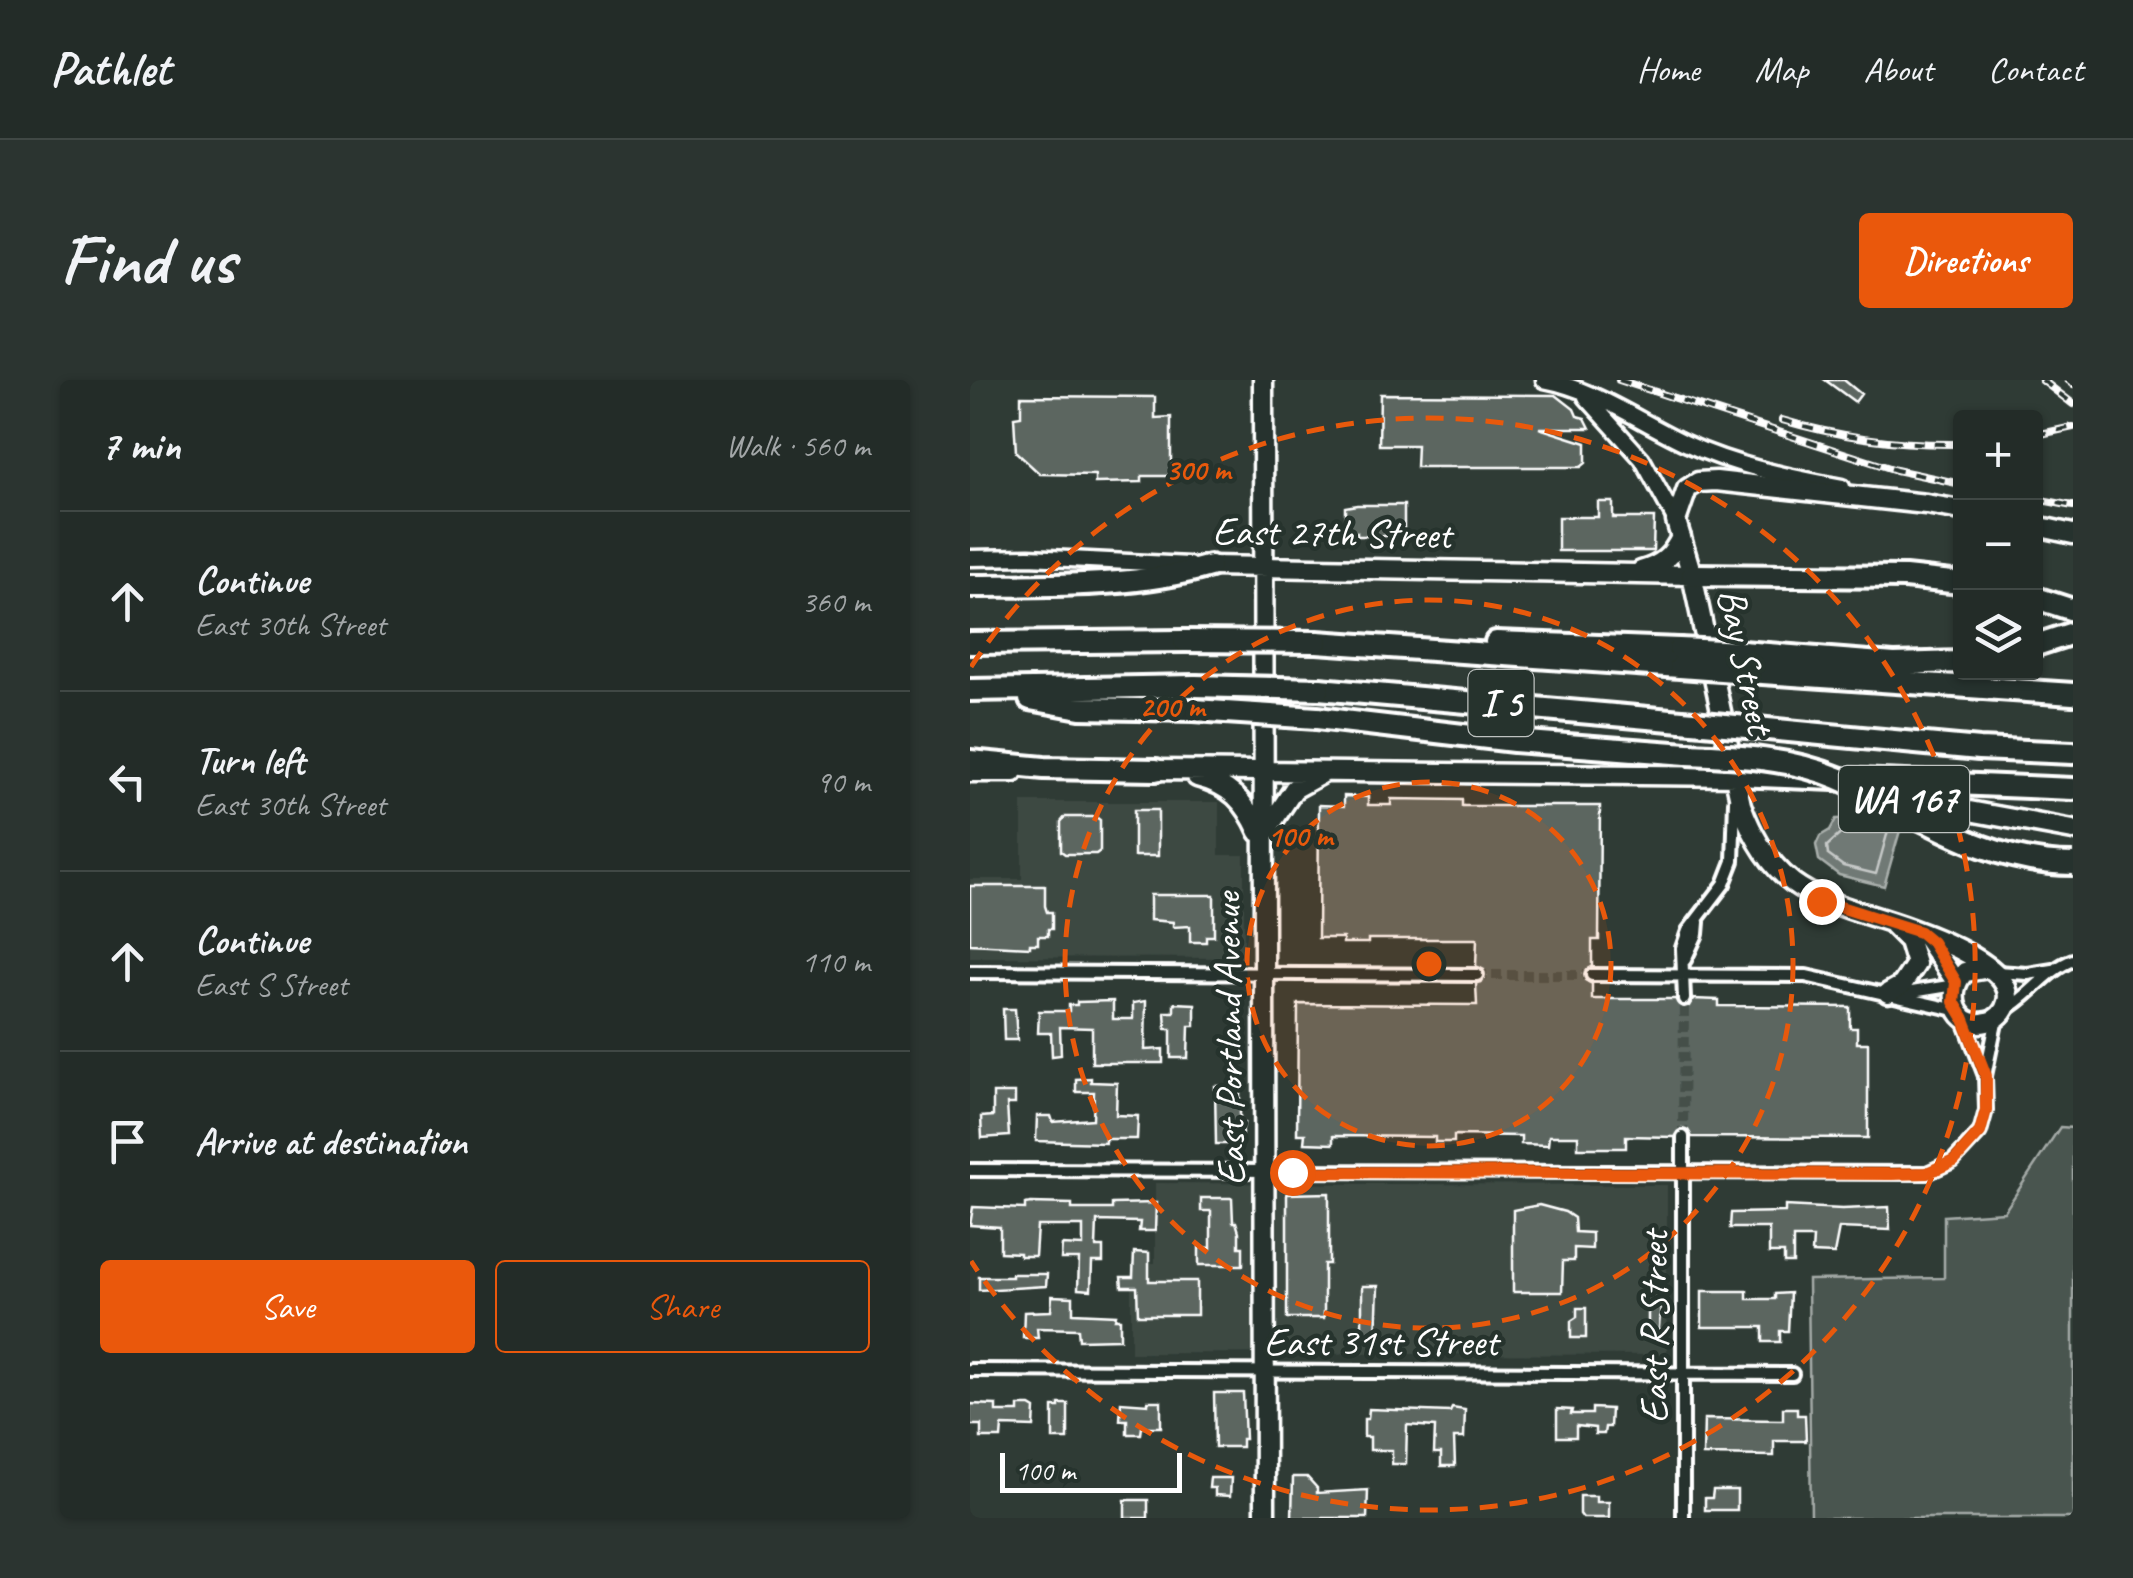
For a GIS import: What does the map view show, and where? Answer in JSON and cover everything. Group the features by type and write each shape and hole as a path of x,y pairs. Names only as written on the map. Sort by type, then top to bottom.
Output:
{"highway":[{"path":"970,586 1150,577 1210,566"},
{"path":"1692,575 1890,577 1953,582"},
{"path":"2043,600 2067,608"},
{"path":"2043,642 2073,634"},
{"path":"970,643 1534,642 2065,694"},
{"path":"1745,662 1953,662"},
{"name":"I 5","path":"977,691 1195,686 1319,689 1980,749 2073,753"},
{"path":"977,691 1080,708 1317,718 1514,742 1758,758 1814,770 1975,846 2030,860 2073,864"},
{"path":"970,762 1166,770"},
{"path":"1735,775 2068,789"}],"main road":[{"name":"East Portland Avenue","path":"1263,380 1265,1518"},
{"path":"1630,574 1662,563 1678,529 1684,494 1698,482 1953,509"},
{"path":"2043,528 2073,534"},
{"name":"Bay Street","path":"1678,529 1692,575 1735,775 1894,797 2073,830"},
{"name":"East 27th Street","path":"1210,566 1692,575"},
{"path":"1166,770 1735,775 1753,837 1784,876 1821,901 1944,941 1992,970 2003,978 2008,995 2000,1015 1980,1023 1960,1014 1952,993 1955,984 1972,968 1992,970"},
{"path":"1166,770 1217,781 1231,789 1249,810 1262,838"},
{"path":"1262,838 1294,789 1328,771"},
{"path":"1884,920 1910,940 1916,958 1910,977 1888,993"},
{"path":"1920,932 1932,942 1955,984"}],"street":[{"path":"1544,380 1610,402 1685,443 1727,460 1793,478 1926,504"},
{"name":"Bay Street","path":"1574,387 1602,411 1642,458 1678,529"},
{"name":"East 27th Street","path":"970,558 1210,566"},
{"path":"970,774 1166,770"},
{"path":"1684,1000 1685,960 1698,922 1724,884 1733,861 1735,775"},
{"path":"970,1170 1927,1173 1954,1161 1980,1132 1986,1110 1986,1076 2000,1015 2022,1001 2054,970 2073,960"},
{"path":"1992,970 2028,974 2054,970"},
{"path":"970,972 1476,975"},
{"path":"1592,975 1806,976 1888,993 1960,1014 1986,1076"},
{"path":"1888,993 1928,991 1955,984"},
{"name":"East R Street","path":"1683,1518 1684,1137"},
{"name":"East 31st Street","path":"970,1370 1792,1374"}],"shaded area":[{"path":"1022,802 1219,802 1219,855 1244,855 1244,958 970,957 970,879 1022,879"},
{"path":"2060,1127 2073,1128 2073,1518 1811,1518 1808,1280 1944,1278 1944,1216 2004,1212"},
{"path":"1155,1183 1667,1185 1667,1355 1131,1353 1131,1263 1155,1263"}],"water":[{"path":"1880,818 1899,823 1884,886 1839,875 1819,860 1816,845 1836,819"}],"building":[{"path":"1825,380 1844,380 1861,394 1855,402"},
{"path":"1380,394 1556,395 1577,416 1585,418 1590,428 1539,428 1586,443 1586,463 1581,467 1416,467 1417,445 1379,445"},
{"path":"1021,396 1155,397 1155,418 1171,417 1171,476 1142,476 1142,482 1095,483 1095,475 1040,474 1016,452 1014,417 1021,416"},
{"path":"1598,502 1613,502 1613,518 1654,518 1653,551 1558,551 1558,517 1598,517"},
{"path":"1404,505 1404,536 1357,536 1357,532 1345,532 1345,507"},
{"path":"1344,796 1368,797 1368,805 1391,805 1391,799 1462,800 1462,806 1600,806 1599,940 1592,940 1592,966 1583,974 1592,984 1592,999 1675,999 1683,1008 1693,999 1719,1000 1719,1006 1850,1007 1850,1028 1857,1028 1857,1043 1868,1043 1868,1138 1692,1137 1682,1128 1674,1137 1626,1136 1626,1148 1578,1148 1578,1136 1549,1136 1548,1145 1521,1144 1521,1136 1454,1135 1454,1142 1435,1142 1435,1137 1333,1136 1333,1144 1304,1143 1305,1134 1297,1134 1298,1004 1477,1005 1476,984 1486,976 1476,966 1477,939 1368,939 1368,943 1343,943 1343,938 1318,938 1319,805 1344,806"},
{"path":"1134,810 1158,810 1158,856 1134,856"},
{"path":"1065,817 1100,820 1100,851 1061,851 1061,822"},
{"path":"970,886 1045,886 1045,906 1047,912 1052,912 1048,936 1038,936 1038,944 1030,947 970,944"},
{"path":"1150,895 1214,895 1214,936 1206,936 1206,942 1190,942 1190,926 1173,927 1173,922 1150,920"},
{"path":"1113,1001 1113,1019 1133,1019 1133,1003 1146,1001 1145,1050 1163,1049 1163,1063 1092,1063 1092,1028 1060,1027 1061,1055 1052,1056 1051,1033 1038,1033 1039,1011 1069,1011 1069,1005 1077,1002"},
{"path":"1174,1003 1195,1004 1195,1026 1189,1026 1188,1058 1171,1058 1171,1029 1166,1029 1165,1012 1174,1012"},
{"path":"1003,1009 1015,1009 1017,1040 1004,1040"},
{"path":"1091,1078 1091,1082 1117,1083 1116,1115 1138,1116 1137,1139 1105,1139 1105,1143 1036,1141 1037,1116 1051,1116 1053,1122 1093,1119 1094,1092 1076,1092 1076,1079"},
{"path":"1215,1086 1240,1086 1240,1123 1244,1123 1240,1144 1216,1144"},
{"path":"993,1093 1015,1093 1015,1104 1007,1104 1009,1136 982,1138 981,1117 993,1116"},
{"path":"1329,1193 1324,1318 1287,1318 1287,1194"},
{"path":"1201,1198 1232,1198 1243,1265 1199,1265 1199,1247 1211,1248 1211,1211 1201,1211"},
{"path":"1156,1203 1155,1231 1139,1231 1140,1222 1097,1221 1096,1247 1103,1247 1103,1262 1092,1262 1091,1290 1078,1289 1079,1259 1061,1259 1062,1245 1083,1246 1083,1226 1037,1226 1035,1256 1020,1256 1000,1252 1000,1227 970,1225 973,1207 1025,1209 1025,1204 1112,1209 1112,1204"},
{"path":"1539,1205 1574,1218 1575,1232 1592,1233 1592,1249 1574,1248 1574,1261 1563,1261 1562,1292 1513,1292 1513,1210"},
{"path":"1785,1206 1889,1207 1890,1230 1839,1228 1834,1254 1812,1253 1813,1238 1793,1238 1793,1263 1784,1263 1784,1253 1769,1253 1769,1228 1730,1228 1731,1213 1785,1212"},
{"path":"1134,1252 1149,1253 1149,1281 1197,1281 1197,1315 1138,1315 1137,1287 1122,1287 1121,1277 1133,1277"},
{"path":"1047,1274 1046,1286 979,1290 979,1277"},
{"path":"1362,1286 1378,1286 1376,1339 1362,1337"},
{"path":"1702,1291 1747,1291 1747,1299 1775,1299 1775,1294 1790,1293 1788,1331 1780,1331 1780,1342 1763,1342 1763,1327 1702,1327"},
{"path":"1052,1296 1073,1297 1073,1313 1116,1315 1115,1319 1120,1319 1120,1339 1079,1340 1078,1329 1037,1328 1038,1338 1023,1338 1024,1312 1051,1311"},
{"path":"1648,1303 1661,1304 1658,1339 1640,1338 1641,1324 1648,1324"},
{"path":"1577,1308 1586,1308 1586,1338 1571,1338 1571,1321 1577,1317"},
{"path":"1214,1393 1243,1393 1242,1447 1215,1447"},
{"path":"1161,1401 1161,1427 1142,1427 1141,1434 1127,1434 1127,1420 1120,1420 1121,1402"},
{"path":"970,1404 996,1405 996,1412 1019,1412 1019,1406 1030,1406 1035,1409 1034,1427 1002,1426 1001,1438 981,1438 981,1425 970,1425"},
{"path":"1068,1404 1068,1439 1053,1439 1053,1407"},
{"path":"1452,1408 1465,1410 1464,1438 1454,1438 1455,1466 1441,1466 1441,1453 1434,1453 1435,1427 1407,1425 1406,1464 1392,1464 1392,1450 1370,1450 1370,1437 1364,1437 1364,1419 1368,1419 1369,1409 1450,1412"},
{"path":"1592,1408 1611,1409 1610,1427 1605,1427 1604,1434 1595,1434 1595,1428 1576,1426 1576,1437 1557,1437 1557,1409 1592,1414"},
{"path":"1783,1408 1797,1408 1797,1415 1805,1415 1806,1441 1774,1441 1774,1456 1703,1455 1704,1419 1783,1420"},
{"path":"1293,1477 1307,1477 1317,1493 1368,1490 1367,1518 1292,1518"},
{"path":"1210,1478 1231,1478 1230,1496 1215,1495 1215,1488 1209,1488"},
{"path":"1713,1490 1737,1490 1737,1510 1705,1510 1705,1498 1712,1498"},
{"path":"1580,1496 1596,1496 1596,1502 1609,1502 1609,1518 1583,1518"},
{"path":"1125,1500 1148,1500 1148,1518 1125,1518"}],"tunnel":[{"path":"1477,975 1592,975"},
{"path":"1683,1137 1684,999"}],"railway":[{"path":"1619,380 1896,470 1953,482"},
{"path":"2042,380 2073,404"},
{"path":"2068,380 2073,384"},
{"path":"1782,420 1870,439 1953,444"},
{"path":"2043,433 2073,427"},
{"path":"2041,500 2073,506"}],"route":[{"path":"1292,1172 1892,1174 1927,1173 1954,1161 1980,1132 1986,1110 1986,1076 1954,1002 1956,982 1932,942 1920,932 1821,901"}]}
